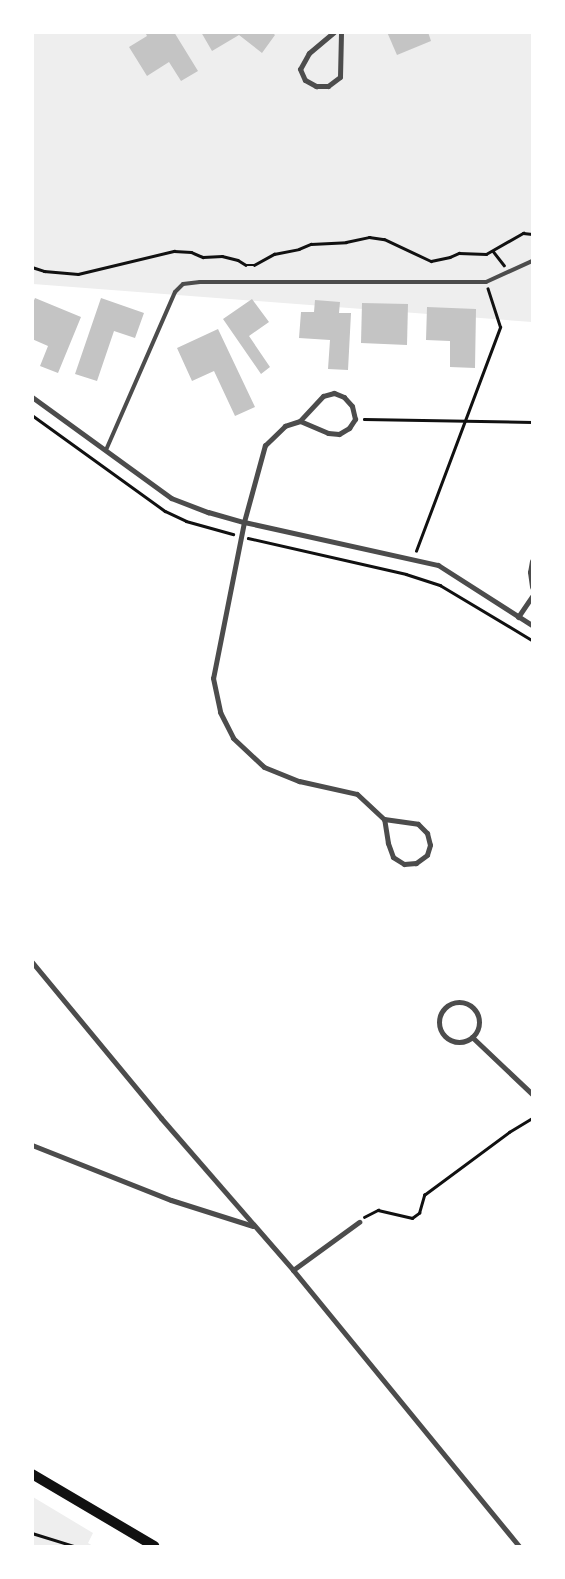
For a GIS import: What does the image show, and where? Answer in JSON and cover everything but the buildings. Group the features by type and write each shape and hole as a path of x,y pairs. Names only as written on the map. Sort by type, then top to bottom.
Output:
{"main road":[{"path":"32,1474 154,1546"}],"street":[{"path":"334,32 310,53 300,69 305,80 316,86 328,86 340,77 339,43 341,32"},
{"path":"300,421 328,433 339,434 349,428 355,419 352,406 344,397 334,393 323,396 300,421 285,426 265,445 244,522 213,678 220,712 233,738 264,767 299,781 357,794 384,819 418,824 427,832 430,845 427,855 416,863 404,864 393,857 388,843 384,819"},
{"path":"32,397 171,498 208,512 244,522 438,566 532,625"},
{"path":"532,561 530,572 532,588"},
{"path":"518,617 532,596"},
{"path":"32,962 161,1118 293,1270 519,1546"},
{"path":"453,1003 465,1003 478,1015 478,1027 472,1037 462,1042 456,1042 445,1037 441,1032 439,1026 440,1015 448,1006 453,1003"},
{"path":"472,1037 532,1094"},
{"path":"32,1145 172,1200 254,1226"},
{"path":"293,1270 359,1222"}],"lane":[{"path":"106,450 175,292 183,284 200,282 486,282 532,261"}],"path":[{"path":"32,79 32,104"},
{"path":"32,267 44,271 78,274 174,251 191,252 203,257 222,256 238,260 246,265 254,265 274,254 299,249 312,244 346,242 369,237 384,239 431,261 459,253 486,254 523,233 532,234"},
{"path":"493,251 510,272"},
{"path":"413,560 500,327 486,282"},
{"path":"355,419 532,422"},
{"path":"359,1222 364,1216 378,1210 412,1218 419,1213 424,1195 509,1132 532,1118"},
{"path":"32,1533 74,1546"}],"shaded area":[{"path":"32,33 532,33 532,322 33,284"},
{"path":"33,1497 93,1533 88,1543 93,1546 33,1546"}]}
